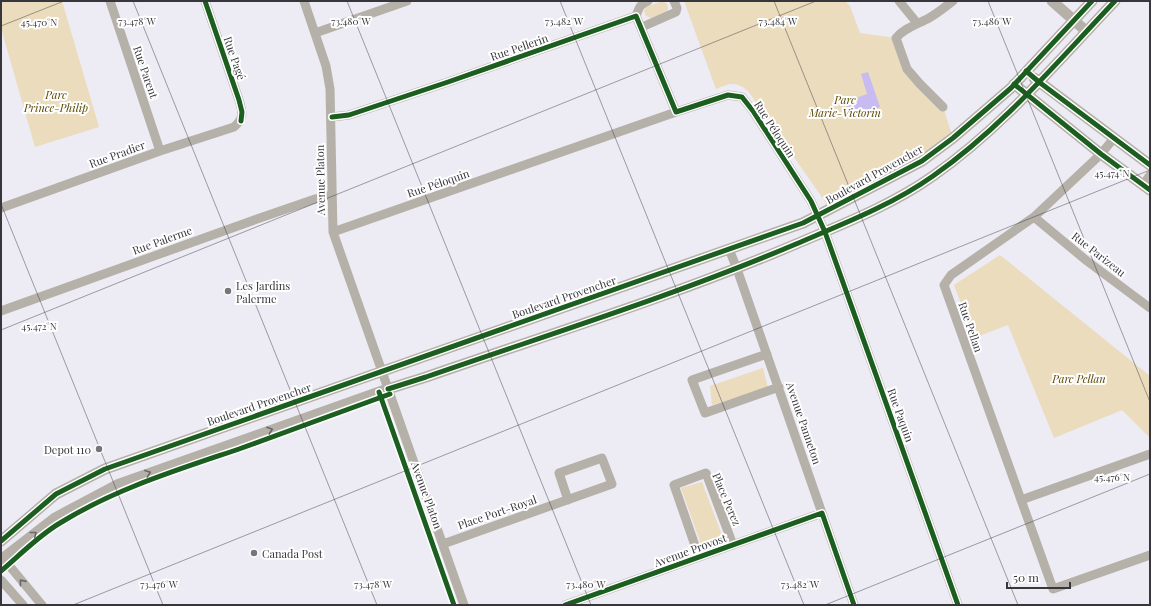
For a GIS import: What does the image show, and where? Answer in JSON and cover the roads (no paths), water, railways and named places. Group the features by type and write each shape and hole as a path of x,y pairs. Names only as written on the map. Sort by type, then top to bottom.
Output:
{"street":[{"name":"Rue Parent","path":"110,1 160,151"},
{"name":"Rue Pagé","path":"205,1 239,100 242,112 240,122"},
{"name":"Avenue Platon","path":"304,1 326,66 330,89 332,117 331,195 333,232 464,605"},
{"path":"315,33 407,1"},
{"path":"648,1 639,7 636,16 642,27 676,112"},
{"path":"642,27 676,12 677,8 674,1"},
{"path":"900,1 917,23"},
{"path":"943,107 907,69 896,38 899,34 940,11 953,1"},
{"path":"1052,1 1086,32"},
{"name":"Boulevard Provencher","path":"1,540 56,494 105,468 729,250 818,216 922,161 953,138 1014,84 1092,1"},
{"path":"42,605 2,558 55,518 117,485 388,389 433,375 738,269 825,232 891,201 932,177 970,147 1039,82 1115,1"},
{"name":"Rue Pellerin","path":"332,117 348,115 448,82 636,16"},
{"path":"1026,71 1150,165"},
{"path":"1014,84 1101,154 1146,187 1150,175"},
{"name":"Rue Péloquin","path":"333,232 728,95 742,97 753,111 811,201 825,232"},
{"name":"Rue Pradier","path":"1,208 160,151 234,127 240,122"},
{"name":"Rue Pellan","path":"1114,138 1101,154 1034,217 951,275 944,285 1053,589 1150,555"},
{"name":"Rue Palerme","path":"1,311 257,219 331,195"},
{"name":"Rue Parizeau","path":"1034,217 1087,261 1150,308"},
{"name":"Rue Paquin","path":"825,232 958,605"},
{"name":"Avenue Panneton","path":"729,250 738,269 854,605"},
{"path":"767,354 692,380 706,413 779,387"},
{"path":"1020,500 1150,454"},
{"name":"Place Port-Royal","path":"443,544 568,500 612,484 602,458 559,473 568,500"},
{"name":"Place Perez","path":"699,557 674,485 706,473 733,545"},
{"name":"Avenue Provost","path":"565,605 822,514"},
{"path":"1,580 23,605"}],"place":[{"name":"Les Jardins Palerme","path":"228,291"},
{"name":"Depot 110","path":"99,449"},
{"name":"Canada Post","path":"254,553"}],"park label":[{"name":"Parc Prince-Philip","path":"56,100"},
{"name":"Parc Marie-Victorin","path":"845,105"},
{"name":"Parc Pellan","path":"1079,378"}]}
